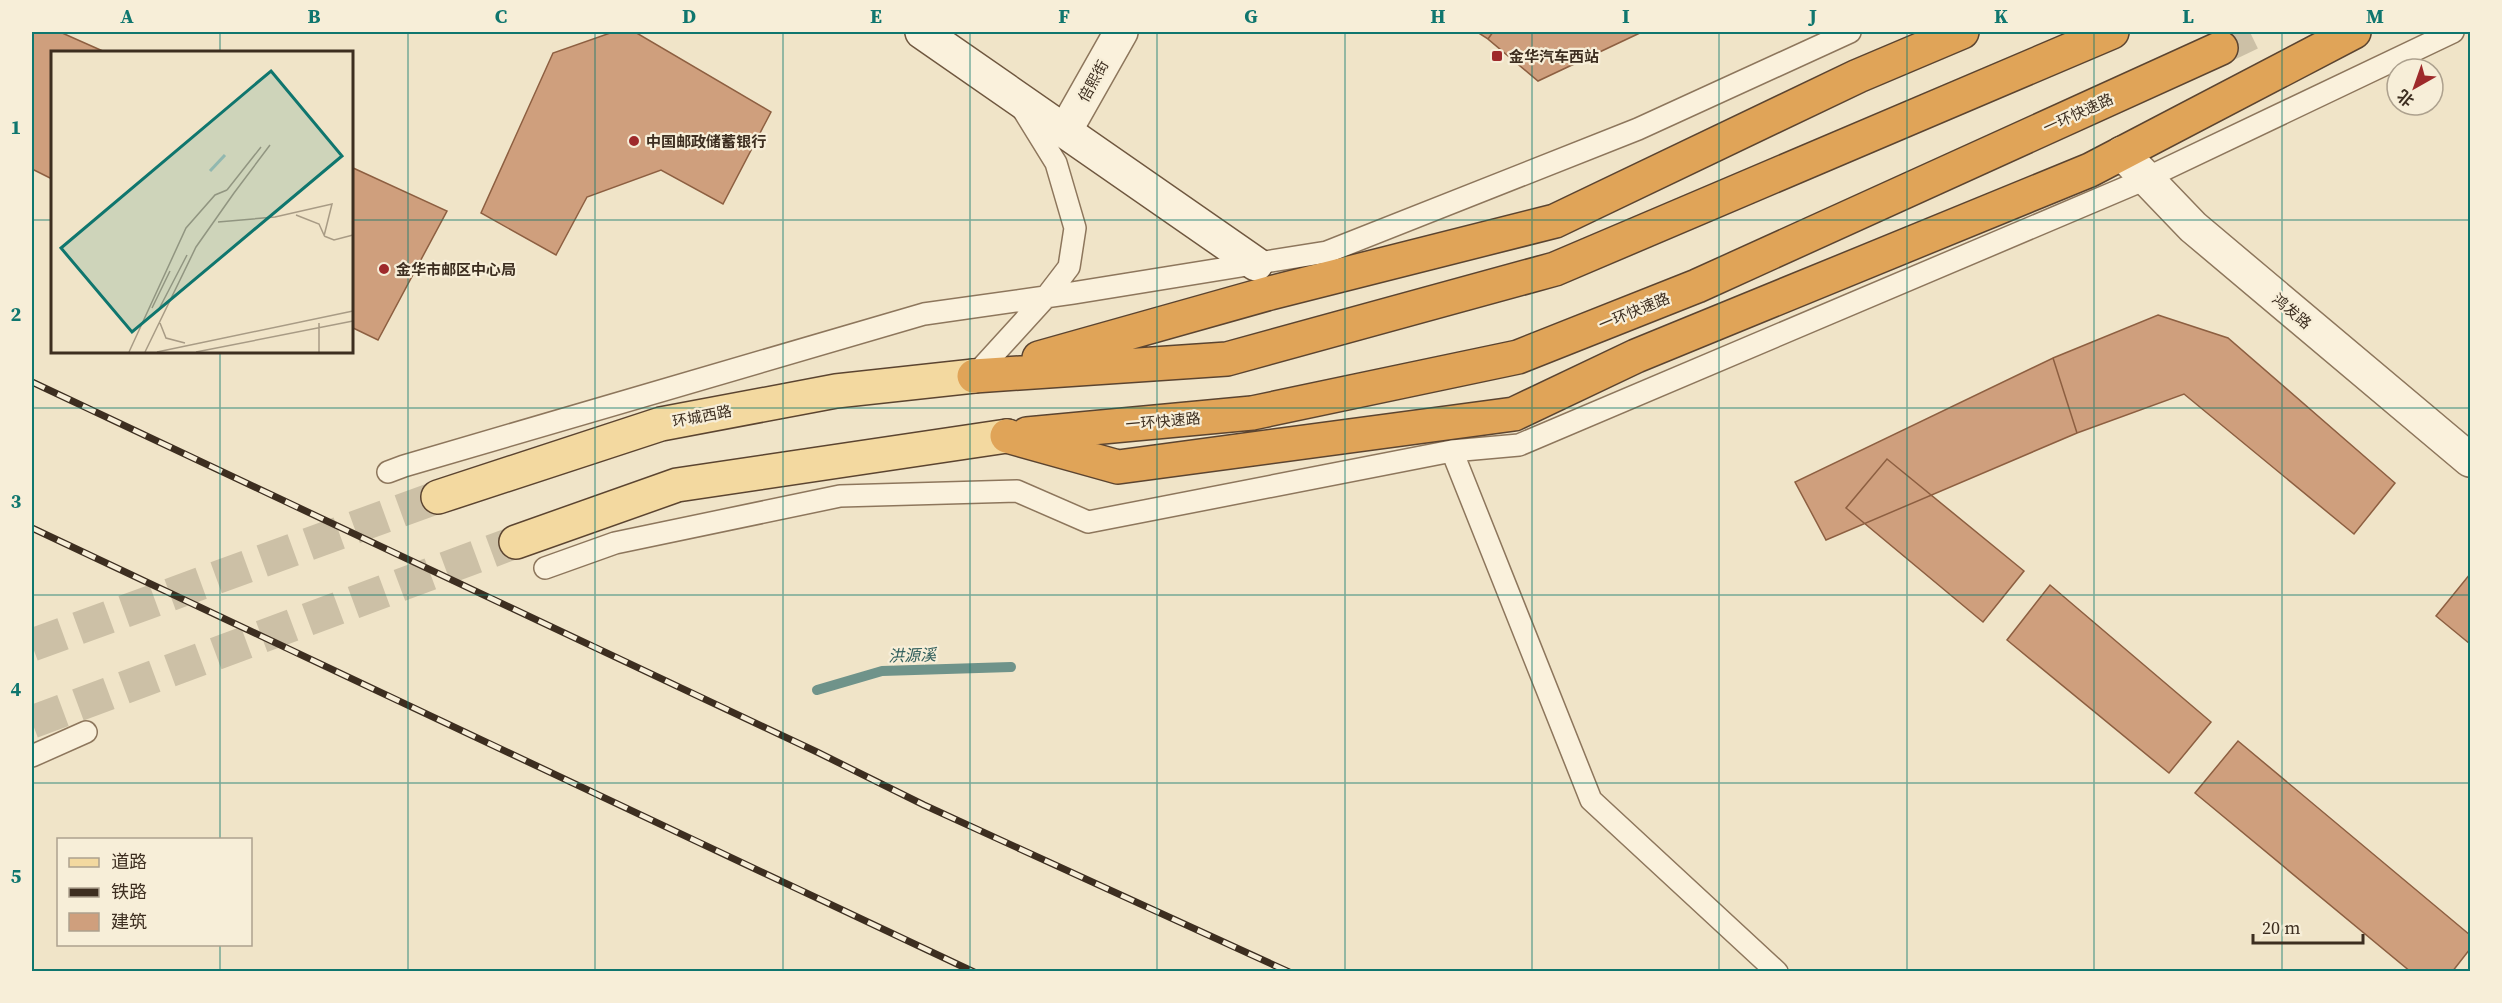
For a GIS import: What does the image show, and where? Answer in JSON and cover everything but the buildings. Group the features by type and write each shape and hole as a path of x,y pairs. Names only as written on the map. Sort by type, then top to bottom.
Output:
{"highway":[{"path":"974,376 1270,293 1555,221 1858,76 1962,32"},
{"path":"974,376 1227,359 1555,269 2112,32"},
{"path":"1007,436 1118,467 1514,414 1636,356 2079,174 2354,32"},
{"name":"一环快速路","path":"1007,436 1252,413 1518,357 1696,286 2221,48"}],"main road":[{"name":"环城西路","path":"438,497 661,424 836,391 974,376"},
{"path":"516,542 677,485 1007,436"}],"street":[{"path":"922,32 1256,264"},
{"name":"倍熙街","path":"1065,131 1121,32"},
{"name":"鸿发路","path":"2122,153 2193,227 2470,460"}],"lane":[{"path":"388,472 924,314 1327,252 1638,129 1850,32"},
{"path":"545,568 615,543 840,496 1017,491 1088,522 1452,451 1519,446 2146,179 2453,32"},
{"path":"974,376 1046,297 1069,267 1075,228 1056,163 1013,95"},
{"path":"1452,451 1591,800 1777,972"},
{"path":"32,756 86,732"}],"waterway":[{"name":"洪源溪","path":"817,690 882,671 1011,667"}],"tunnel":[{"path":"2221,48 2254,32"},
{"path":"32,645 438,497"},
{"path":"32,722 516,542"}],"railway":[{"path":"32,382 817,752 924,805 1289,972"},
{"path":"32,528 974,972"}],"place":[{"name":"金华汽车西站","path":"1497,56"},
{"name":"中国邮政储蓄银行","path":"634,141"},
{"name":"金华市邮区中心局","path":"384,269"}]}
